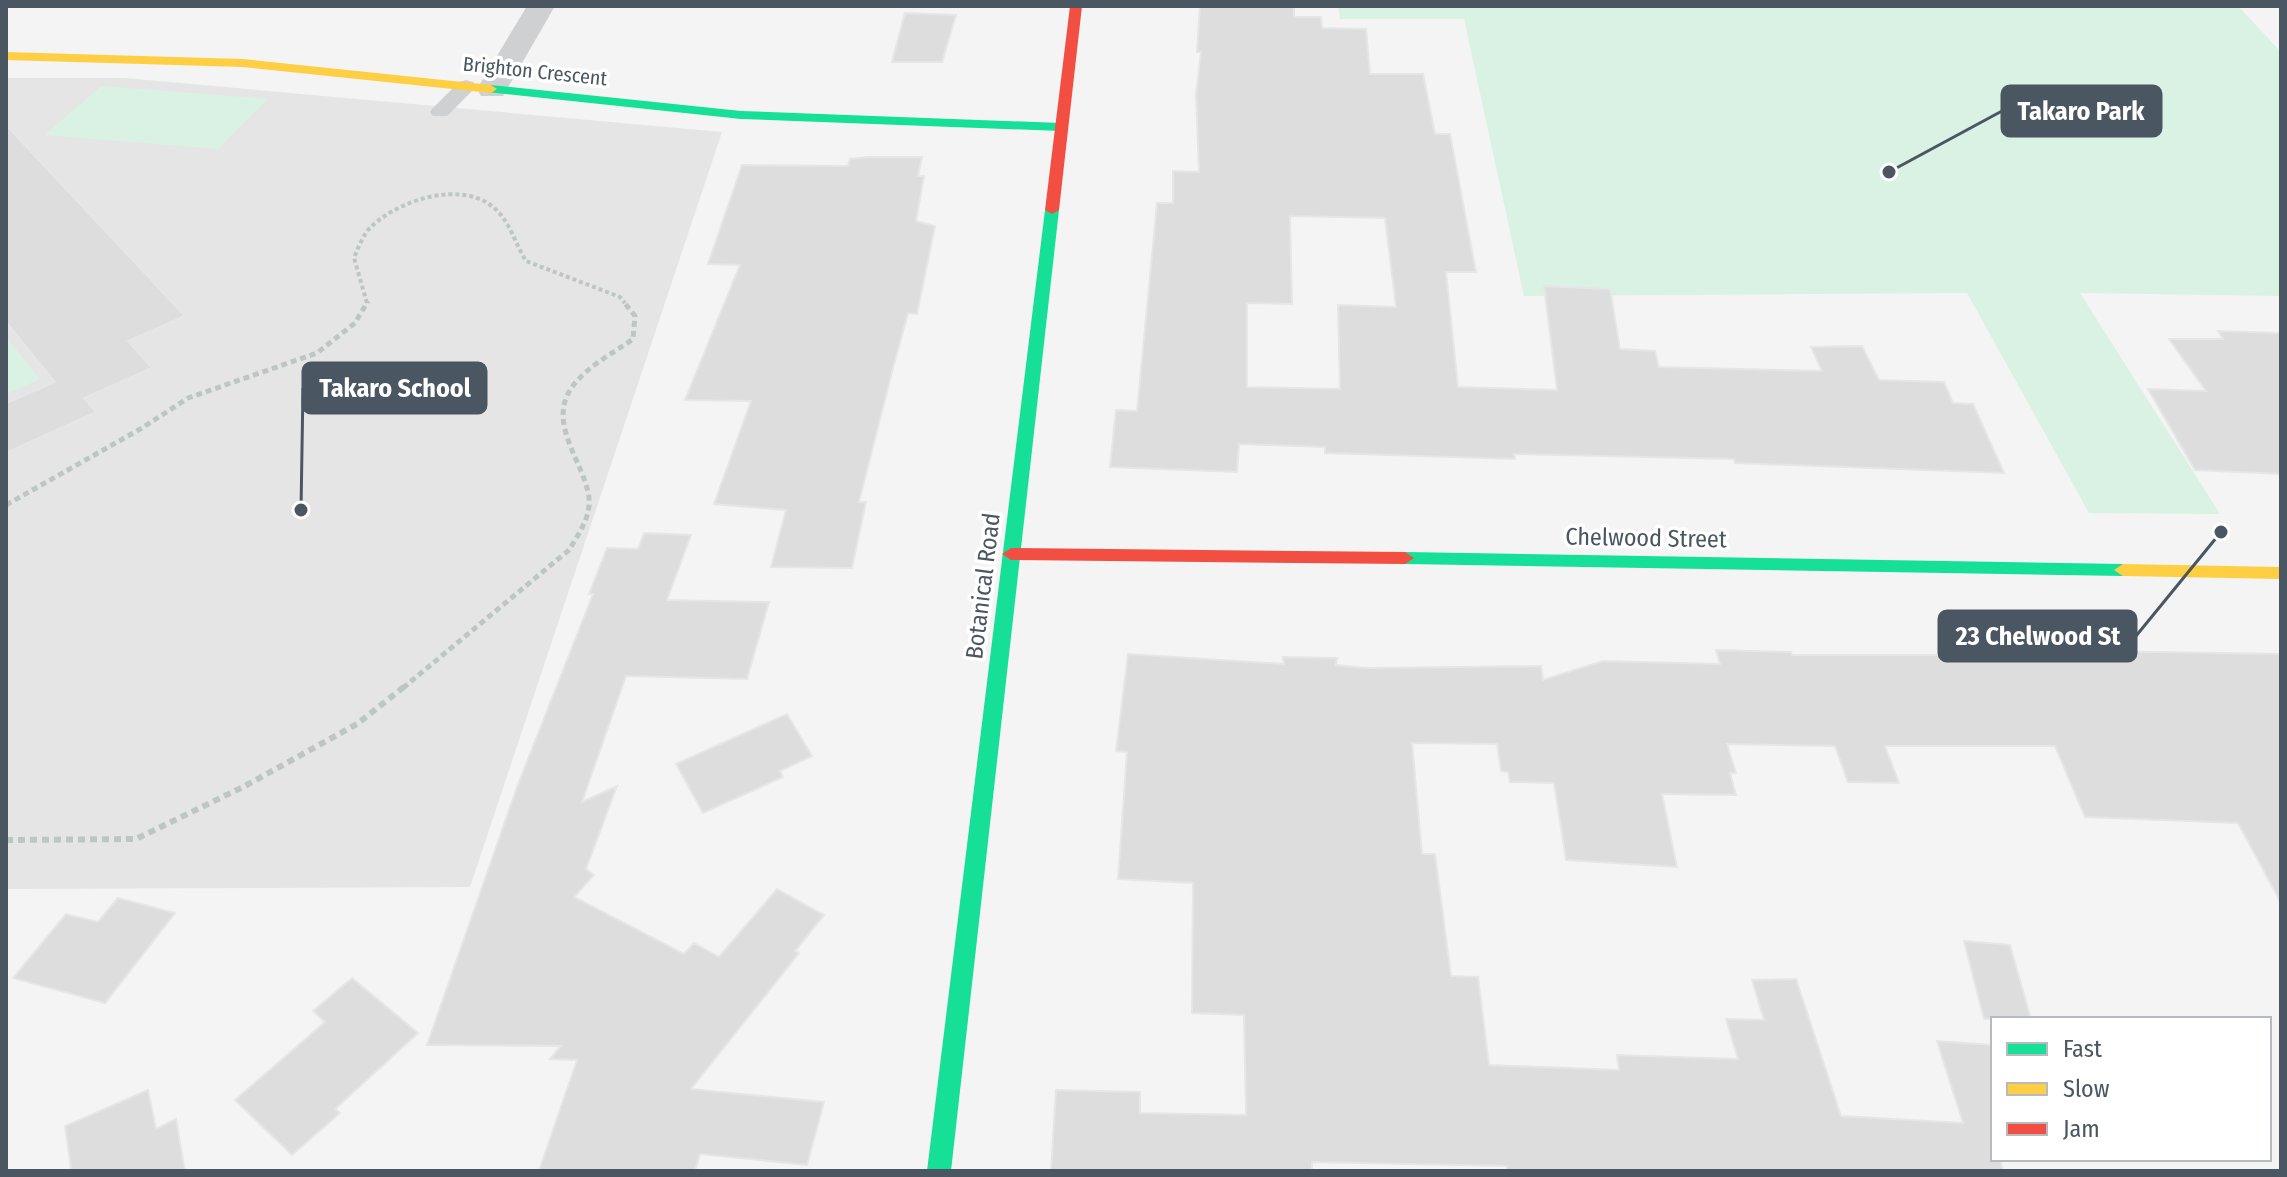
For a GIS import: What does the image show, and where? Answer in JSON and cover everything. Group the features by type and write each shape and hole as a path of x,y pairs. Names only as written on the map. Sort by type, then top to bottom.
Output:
{"street":[{"path":"479,88 541,6"},
{"name":"Botanical Road","path":"939,1171 1076,6"},
{"name":"Brighton Crescent","path":"6,56 229,62 741,115 1061,127"},
{"name":"Chelwood Street","path":"1011,554 1114,553 2281,573"}],"lane":[{"path":"440,112 479,88"}],"path":[{"path":"6,505 139,430 162,411 197,393 305,359 333,345 360,318 368,301 354,258 362,239 372,227 410,204 440,194 462,194 479,199 502,215 526,261 620,297 635,316 633,339 588,371 567,396 563,422 589,499 584,524 569,550 488,620 357,724 245,786 136,839 6,840"}],"shaded area":[{"path":"6,78 125,78 722,132 470,887 6,889"}],"green space":[{"path":"1338,6 2238,6 2281,52 2281,296 2080,293 2220,514 2089,513 1967,293 1524,296 1464,19 1340,19"},
{"path":"101,86 268,99 218,149 45,135"},
{"path":"6,337 40,379 6,394"}],"building":[{"path":"1200,6 1294,6 1294,17 1321,17 1322,28 1366,29 1370,74 1423,74 1435,134 1450,134 1476,272 1446,272 1458,387 1557,390 1544,286 1610,289 1620,349 1655,351 1659,367 1822,371 1811,347 1862,346 1879,380 1944,382 1953,403 1973,404 2004,473 1735,463 1734,459 1514,454 1515,459 1325,453 1325,447 1239,444 1237,472 1110,467 1116,410 1137,411 1157,203 1173,203 1173,171 1199,172 1196,94 1201,52 1197,52","holes":["1290,216 1385,218 1396,307 1338,305 1340,389 1247,387 1247,303 1292,304"]},
{"path":"905,13 956,15 942,62 892,62"},
{"path":"6,125 185,316 128,341 152,368 84,398 96,412 6,453 6,403 55,382 6,322"},
{"path":"922,157 918,176 924,176 916,221 935,226 917,314 908,313 893,368 859,502 866,502 852,568 771,567 786,510 714,504 751,401 685,400 740,265 708,264 742,165 848,166 850,159"},
{"path":"2218,331 2281,333 2281,474 2195,470 2148,389 2206,391 2169,339 2223,339"},
{"path":"644,533 691,535 667,600 769,602 747,679 626,676 582,802 617,786 586,869 594,875 574,897 684,954 694,943 719,957 777,889 824,915 795,951 799,953 691,1089 824,1102 807,1165 700,1154 695,1171 539,1171 577,1060 550,1059 561,1046 427,1045 517,787 593,594 589,594 607,548 638,549"},
{"path":"1716,650 1791,652 1792,655 2033,655 2030,650 2281,654 2281,903 2238,823 2085,817 2055,746 1885,746 1899,783 1848,782 1835,746 1727,744 1736,773 1730,773 1736,795 1662,794 1677,867 1566,860 1554,783 1510,782 1508,772 1501,771 1497,744 1412,743 1422,854 1435,854 1451,976 1478,977 1489,1065 1619,1070 1617,1055 1738,1059 1726,1019 1764,1020 1752,980 1796,979 1841,1116 1963,1123 1937,1041 1991,1045 1991,1161 2000,1161 2003,1171 1507,1171 1507,1166 1312,1162 1312,1171 1051,1171 1056,1090 1140,1092 1140,1113 1246,1115 1244,1015 1192,1013 1193,883 1118,879 1127,752 1116,751 1128,654 1284,664 1283,657 1337,658 1336,665 1366,668 1541,666 1543,680 1603,661 1720,664"},
{"path":"787,714 812,756 780,771 783,777 703,813 676,764"},
{"path":"118,898 175,913 105,1003 13,978 66,914 98,922"},
{"path":"1964,941 2010,945 2030,1017 1984,1019"},
{"path":"352,978 418,1033 335,1109 340,1113 292,1155 235,1100 325,1022 313,1011"},
{"path":"148,1090 156,1129 176,1119 185,1171 67,1171 71,1169 65,1126"}],"traffic: fast":[{"path":"491,89 741,115 1061,127"},
{"path":"939,1171 1052,210"},
{"path":"1405,558 2123,570"}],"traffic: slow":[{"path":"6,56 243,63 491,89"},
{"path":"2123,570 2281,573"}],"traffic: jam":[{"path":"1052,210 1076,6"},
{"path":"1011,554 1405,558"}],"place":[{"name":"Takaro Park","path":"1889,172"},
{"name":"Takaro School","path":"301,510"},
{"name":"23 Chelwood St","path":"2221,532"}]}
